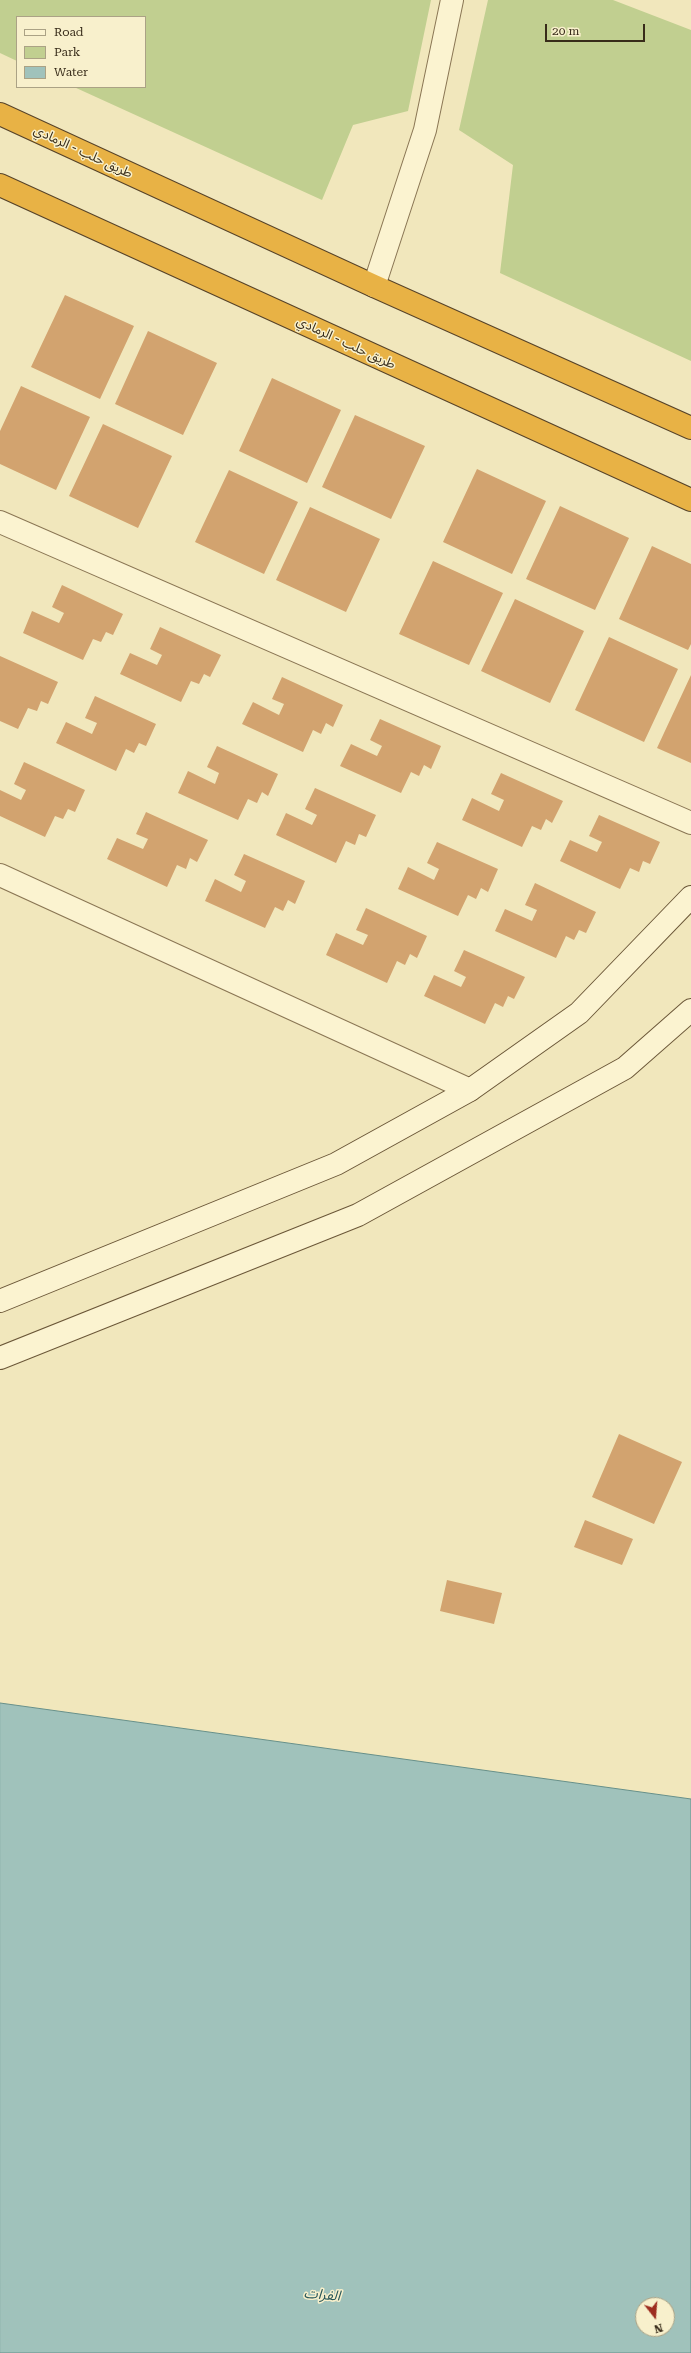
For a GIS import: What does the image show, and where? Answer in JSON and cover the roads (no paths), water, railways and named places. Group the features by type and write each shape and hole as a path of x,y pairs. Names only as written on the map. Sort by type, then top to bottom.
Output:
{"highway":[{"name":"طريق حلب - الرمادي","path":"0,114 374,286 691,428"},
{"name":"طريق حلب - الرمادي","path":"0,185 691,500"}],"street":[{"path":"374,286 425,130 452,0"},
{"path":"0,522 691,823"},
{"path":"0,875 470,1090"},
{"path":"0,1301 336,1164 470,1090 579,1013 691,897"},
{"path":"0,1358 358,1215 625,1068 691,1010"}],"water":[{"name":"الفرات","path":"0,1703 691,1799 691,2353 0,2353"}]}
